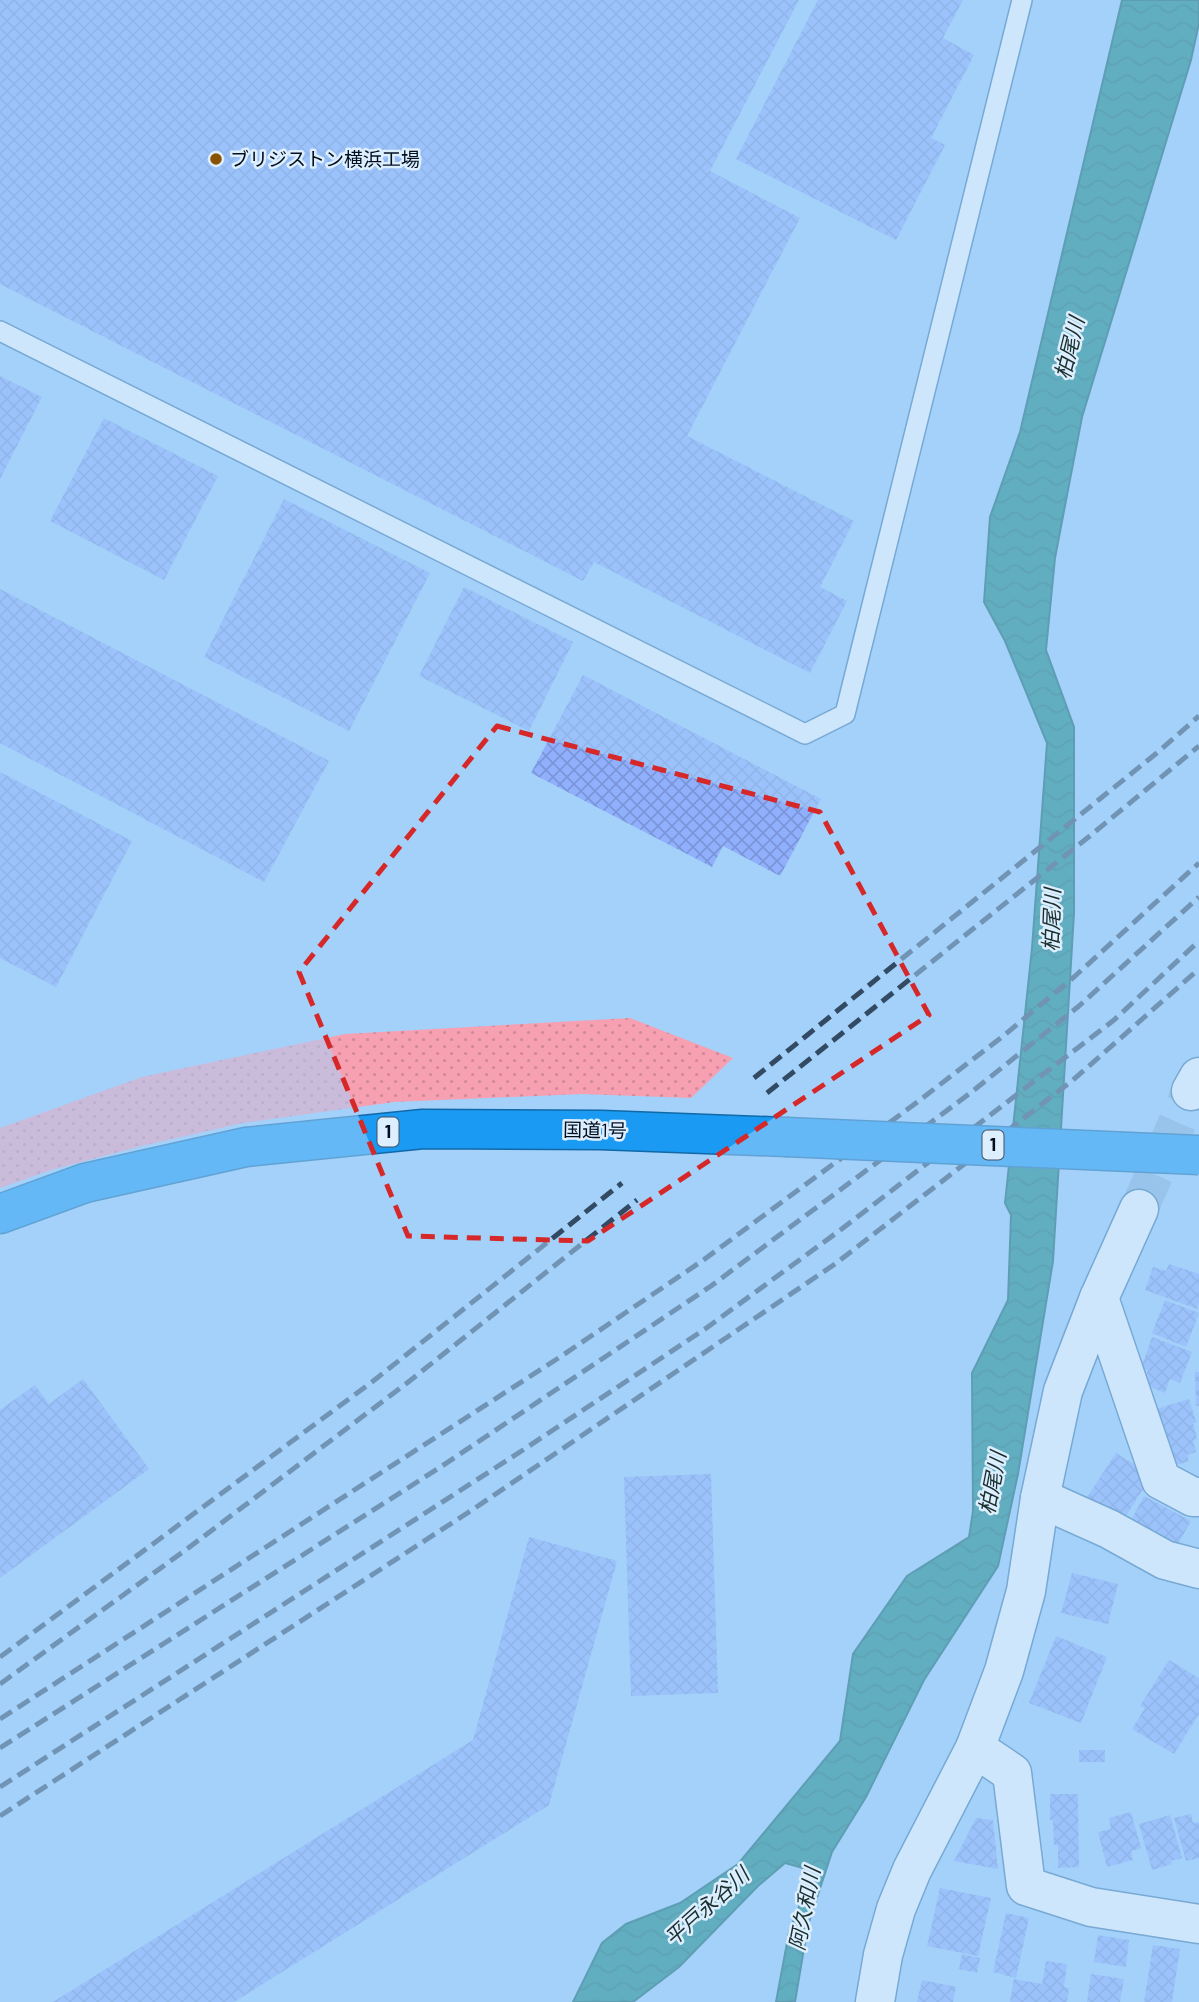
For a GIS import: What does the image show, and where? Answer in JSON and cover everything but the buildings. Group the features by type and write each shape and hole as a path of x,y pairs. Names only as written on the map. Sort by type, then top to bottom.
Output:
{"highway":[{"name":"国道1号","path":"0,1214 85,1184 246,1147 423,1129 601,1130 1199,1155"}],"street":[{"path":"875,2002 896,1909 912,1870 975,1748 1004,1671 1026,1591 1040,1498 1063,1391 1099,1298 1139,1209"},
{"path":"1099,1298 1161,1480 1192,1497 1199,1497"},
{"path":"1040,1498 1109,1529 1165,1560 1199,1569"},
{"path":"975,1748 1012,1773 1026,1886 1091,1907 1199,1924"}],"lane":[{"path":"0,331 805,734 845,714 1022,0"}],"highlighted area":[{"path":"497,726 820,812 929,1015 588,1241 408,1236 299,972"}],"shaded area":[{"path":"630,1018 733,1058 691,1098 582,1094 394,1102 243,1123 51,1170 0,1188 0,1128 142,1077 345,1034"}],"water":[{"path":"1122,0 1199,0 1199,23 1191,60 1082,417 1055,558 1046,650 1074,727 1074,913 1053,1261 1018,1474 998,1566 924,1680 866,1797 832,1852 808,1925 795,2002 776,2002 789,1932 804,1894 803,1868 785,1863 758,1886 679,1967 633,2002 573,2002 602,1943 626,1924 680,1903 738,1864 840,1741 853,1654 907,1576 969,1537 973,1511 972,1373 1008,1300 1011,1215 1005,1203 1032,948 1047,743 1005,641 984,602 990,517 1020,432"}],"tunnel":[{"path":"1139,1209 1191,1091"}],"railway":[{"path":"754,1078 1199,716"},
{"path":"767,1093 1199,746"},
{"path":"0,1719 560,1357 702,1261 1002,1037 1074,977 1199,863"},
{"path":"0,1748 439,1468 711,1286 969,1094 1079,1006 1199,897"},
{"path":"0,1787 523,1450 705,1329 839,1231 1114,1020 1199,941"},
{"path":"0,1816 472,1510 835,1264 1073,1080 1199,969"},
{"path":"0,1657 372,1382 622,1183"},
{"path":"0,1684 187,1549 407,1383 637,1200"}],"place":[{"name":"ブリジストン横浜工場","path":"216,159"}],"water label":[{"name":"柏尾川","path":"1070,348"},
{"name":"柏尾川","path":"1052,920"},
{"name":"柏尾川","path":"993,1483"},
{"name":"平戸永谷川","path":"707,1907"},
{"name":"阿久和川","path":"805,1909"}]}
